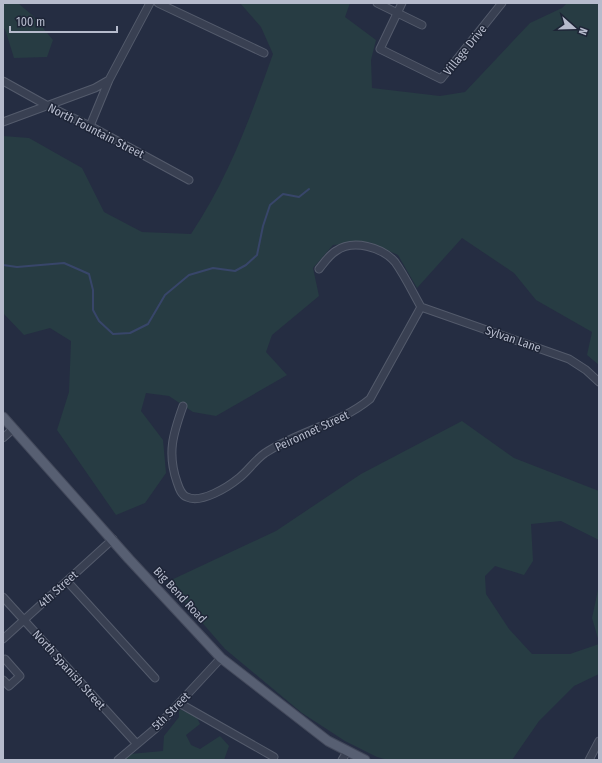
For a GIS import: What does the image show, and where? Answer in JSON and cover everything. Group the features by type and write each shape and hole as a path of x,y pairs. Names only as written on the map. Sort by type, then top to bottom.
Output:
{"main road":[{"name":"Big Bend Road","path":"3,417 221,658 328,741 345,756 365,760"}],"street":[{"path":"90,126 109,80 150,3"},
{"path":"158,3 264,52"},
{"path":"377,3 422,25"},
{"name":"Village Drive","path":"402,3 380,49 441,79 502,3"},
{"path":"3,122 95,88 109,80"},
{"name":"North Fountain Street","path":"3,82 90,126 189,180"},
{"path":"319,269 336,250 344,247 361,246 373,248 384,253 394,261 421,307"},
{"name":"Sylvan Lane","path":"421,307 569,359 586,370 599,382"},
{"name":"Peironnet Street","path":"183,406 173,435 172,453 174,475 180,490 186,497 198,499 220,491 232,483 265,453 344,417 370,399 421,307"},
{"path":"3,438 13,429"},
{"name":"4th Street","path":"3,639 113,539"},
{"path":"67,580 155,678"},
{"name":"North Spanish Street","path":"3,597 136,743"},
{"name":"5th Street","path":"118,760 136,743 156,728 221,658"},
{"path":"3,660 5,659 20,676 9,686 3,680"},
{"path":"179,703 274,757"},
{"path":"589,760 599,741"}],"shaded area":[{"path":"3,3 18,3 32,15 53,40 47,57 14,58 5,29 3,28"},
{"path":"240,3 350,3 345,17 376,40 371,60 372,88 440,96 465,92 530,23 562,8 567,3 599,3 599,365 587,355 592,332 536,300 514,273 462,238 417,288 398,255 369,242 333,245 313,268 319,296 272,335 266,352 287,375 216,416 193,412 169,396 146,393 141,411 163,440 166,473 145,503 116,515 57,430 69,392 71,341 50,328 24,335 3,313 3,136 29,138 82,168 104,212 142,232 191,234 216,191 238,147 273,54 261,27"},
{"path":"462,421 514,458 599,491 599,540 561,521 531,524 533,561 524,575 495,566 485,576 486,594 509,629 532,654 570,654 599,644 599,674 574,686 539,721 512,760 388,760 377,757 345,741 302,713 225,649 167,582 276,531 361,474"},
{"path":"599,574 599,642 592,618 598,590"},
{"path":"179,709 196,716 200,724 186,735 191,745 200,749 220,736 229,746 224,760 124,760 130,754 163,751 164,736 179,717"}],"waterway":[{"path":"3,265 17,267 64,263 89,274 93,290 93,310 99,321 113,334 130,333 148,324 165,295 189,275 213,268 235,271 246,265 257,255 263,226 270,205 283,194 299,197 309,189"}]}
